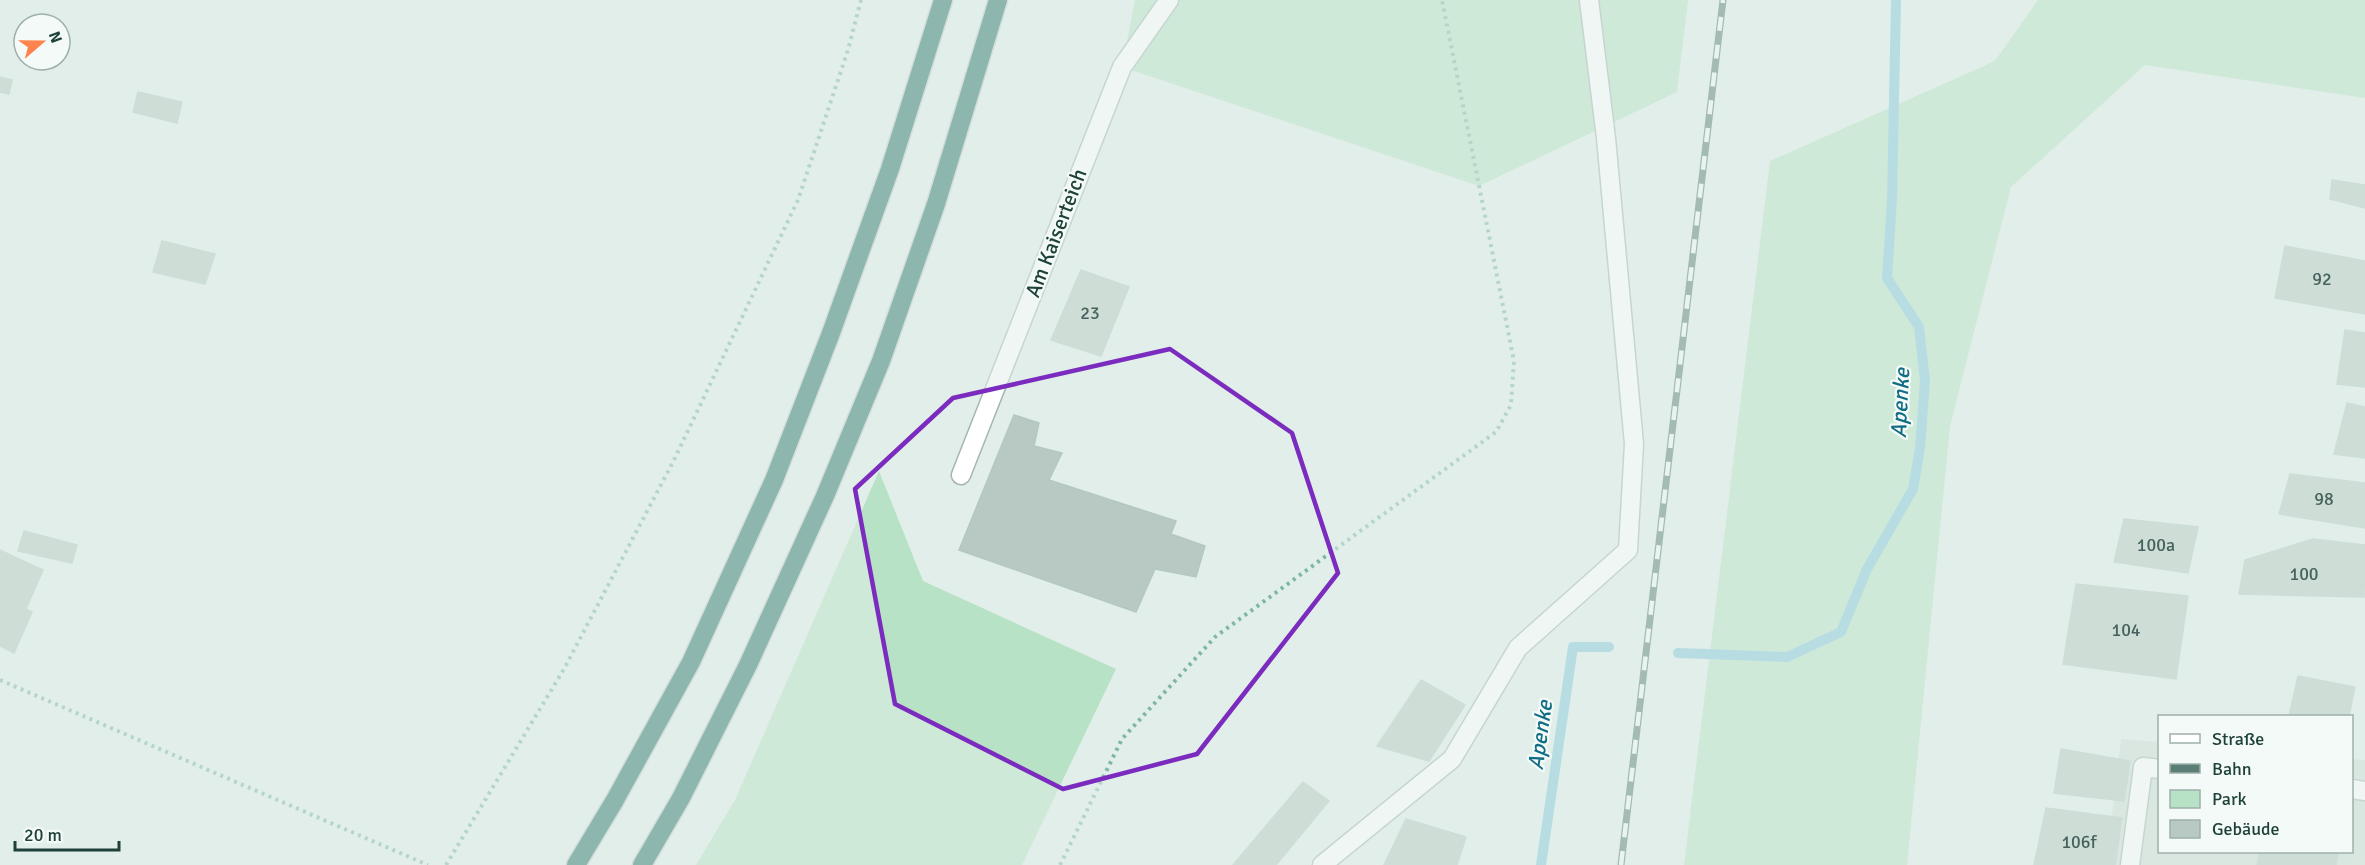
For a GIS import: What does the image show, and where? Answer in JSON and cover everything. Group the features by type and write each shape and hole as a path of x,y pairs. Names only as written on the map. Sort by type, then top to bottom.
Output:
{"highway":[{"path":"576,865 615,800 691,662 774,480 831,333 890,169 943,0"},
{"path":"642,865 681,798 747,665 825,496 877,372 936,204 998,0"}],"street":[{"name":"Am Kaiserteich","path":"961,475 1122,67 1168,0"},
{"path":"1322,865 1452,759 1518,648 1628,550 1634,444 1606,138 1588,0"},
{"path":"2130,865 2143,767 2158,769"}],"path":[{"path":"446,865 564,669 678,451 798,200 848,50 861,0"},
{"path":"1060,865 1122,739 1215,637 1496,432 1511,405 1514,361 1442,0"},
{"path":"0,680 428,865"}],"highlighted area":[{"path":"1170,349 1292,433 1338,573 1197,754 1063,789 895,704 855,489 953,398"}],"shaded area":[{"path":"2121,739 2158,742 2158,853 2353,853 2353,759 2365,760 2365,865 2106,865"}],"green space":[{"path":"1135,0 1688,0 1677,92 1479,186 1122,67"},
{"path":"2038,0 2365,0 2365,98 2145,65 2011,187 1950,426 1907,865 1684,865 1770,161 1995,61"},
{"path":"879,471 923,581 1116,669 1022,865 696,865 735,800"}],"building":[{"path":"0,77 12,80 9,94 0,92"},
{"path":"138,92 182,102 177,123 133,112"},
{"path":"2332,180 2365,185 2365,208 2330,199"},
{"path":"162,241 215,254 205,284 153,272"},
{"path":"2285,246 2365,261 2365,314 2275,298"},
{"path":"1081,270 1129,287 1101,356 1051,340"},
{"path":"2345,330 2365,333 2365,387 2337,384"},
{"path":"2347,403 2365,407 2365,458 2334,454"},
{"path":"1014,415 1039,423 1034,446 1062,453 1049,480 1176,521 1171,534 1205,546 1196,577 1155,569 1136,612 959,550"},
{"path":"2290,474 2365,483 2365,528 2279,514"},
{"path":"2124,519 2198,527 2188,573 2114,562"},
{"path":"24,531 77,545 72,563 18,551"},
{"path":"2313,539 2365,545 2364,597 2239,594 2245,560"},
{"path":"0,550 21,560 0,606"},
{"path":"21,560 43,570 26,609 32,612 14,653 0,646 0,606"},
{"path":"2076,584 2188,596 2176,679 2063,664"},
{"path":"2298,676 2355,687 2349,715 2289,715"},
{"path":"1421,680 1465,705 1429,761 1377,746"},
{"path":"2061,749 2130,761 2124,801 2054,793"},
{"path":"1303,782 1329,801 1276,865 1233,865"},
{"path":"2046,808 2122,818 2115,865 2034,865"},
{"path":"1406,819 1466,837 1457,865 1384,865"},
{"path":"2260,853 2338,853 2336,865 2257,865"}],"waterway":[{"name":"Apenke","path":"1678,653 1787,657 1841,632 1867,569 1913,489 1920,448 1925,381 1919,327 1887,278 1892,200 1896,0"},
{"name":"Apenke","path":"1541,865 1573,647 1609,647"}],"railway":[{"path":"1621,865 1723,0"}]}
